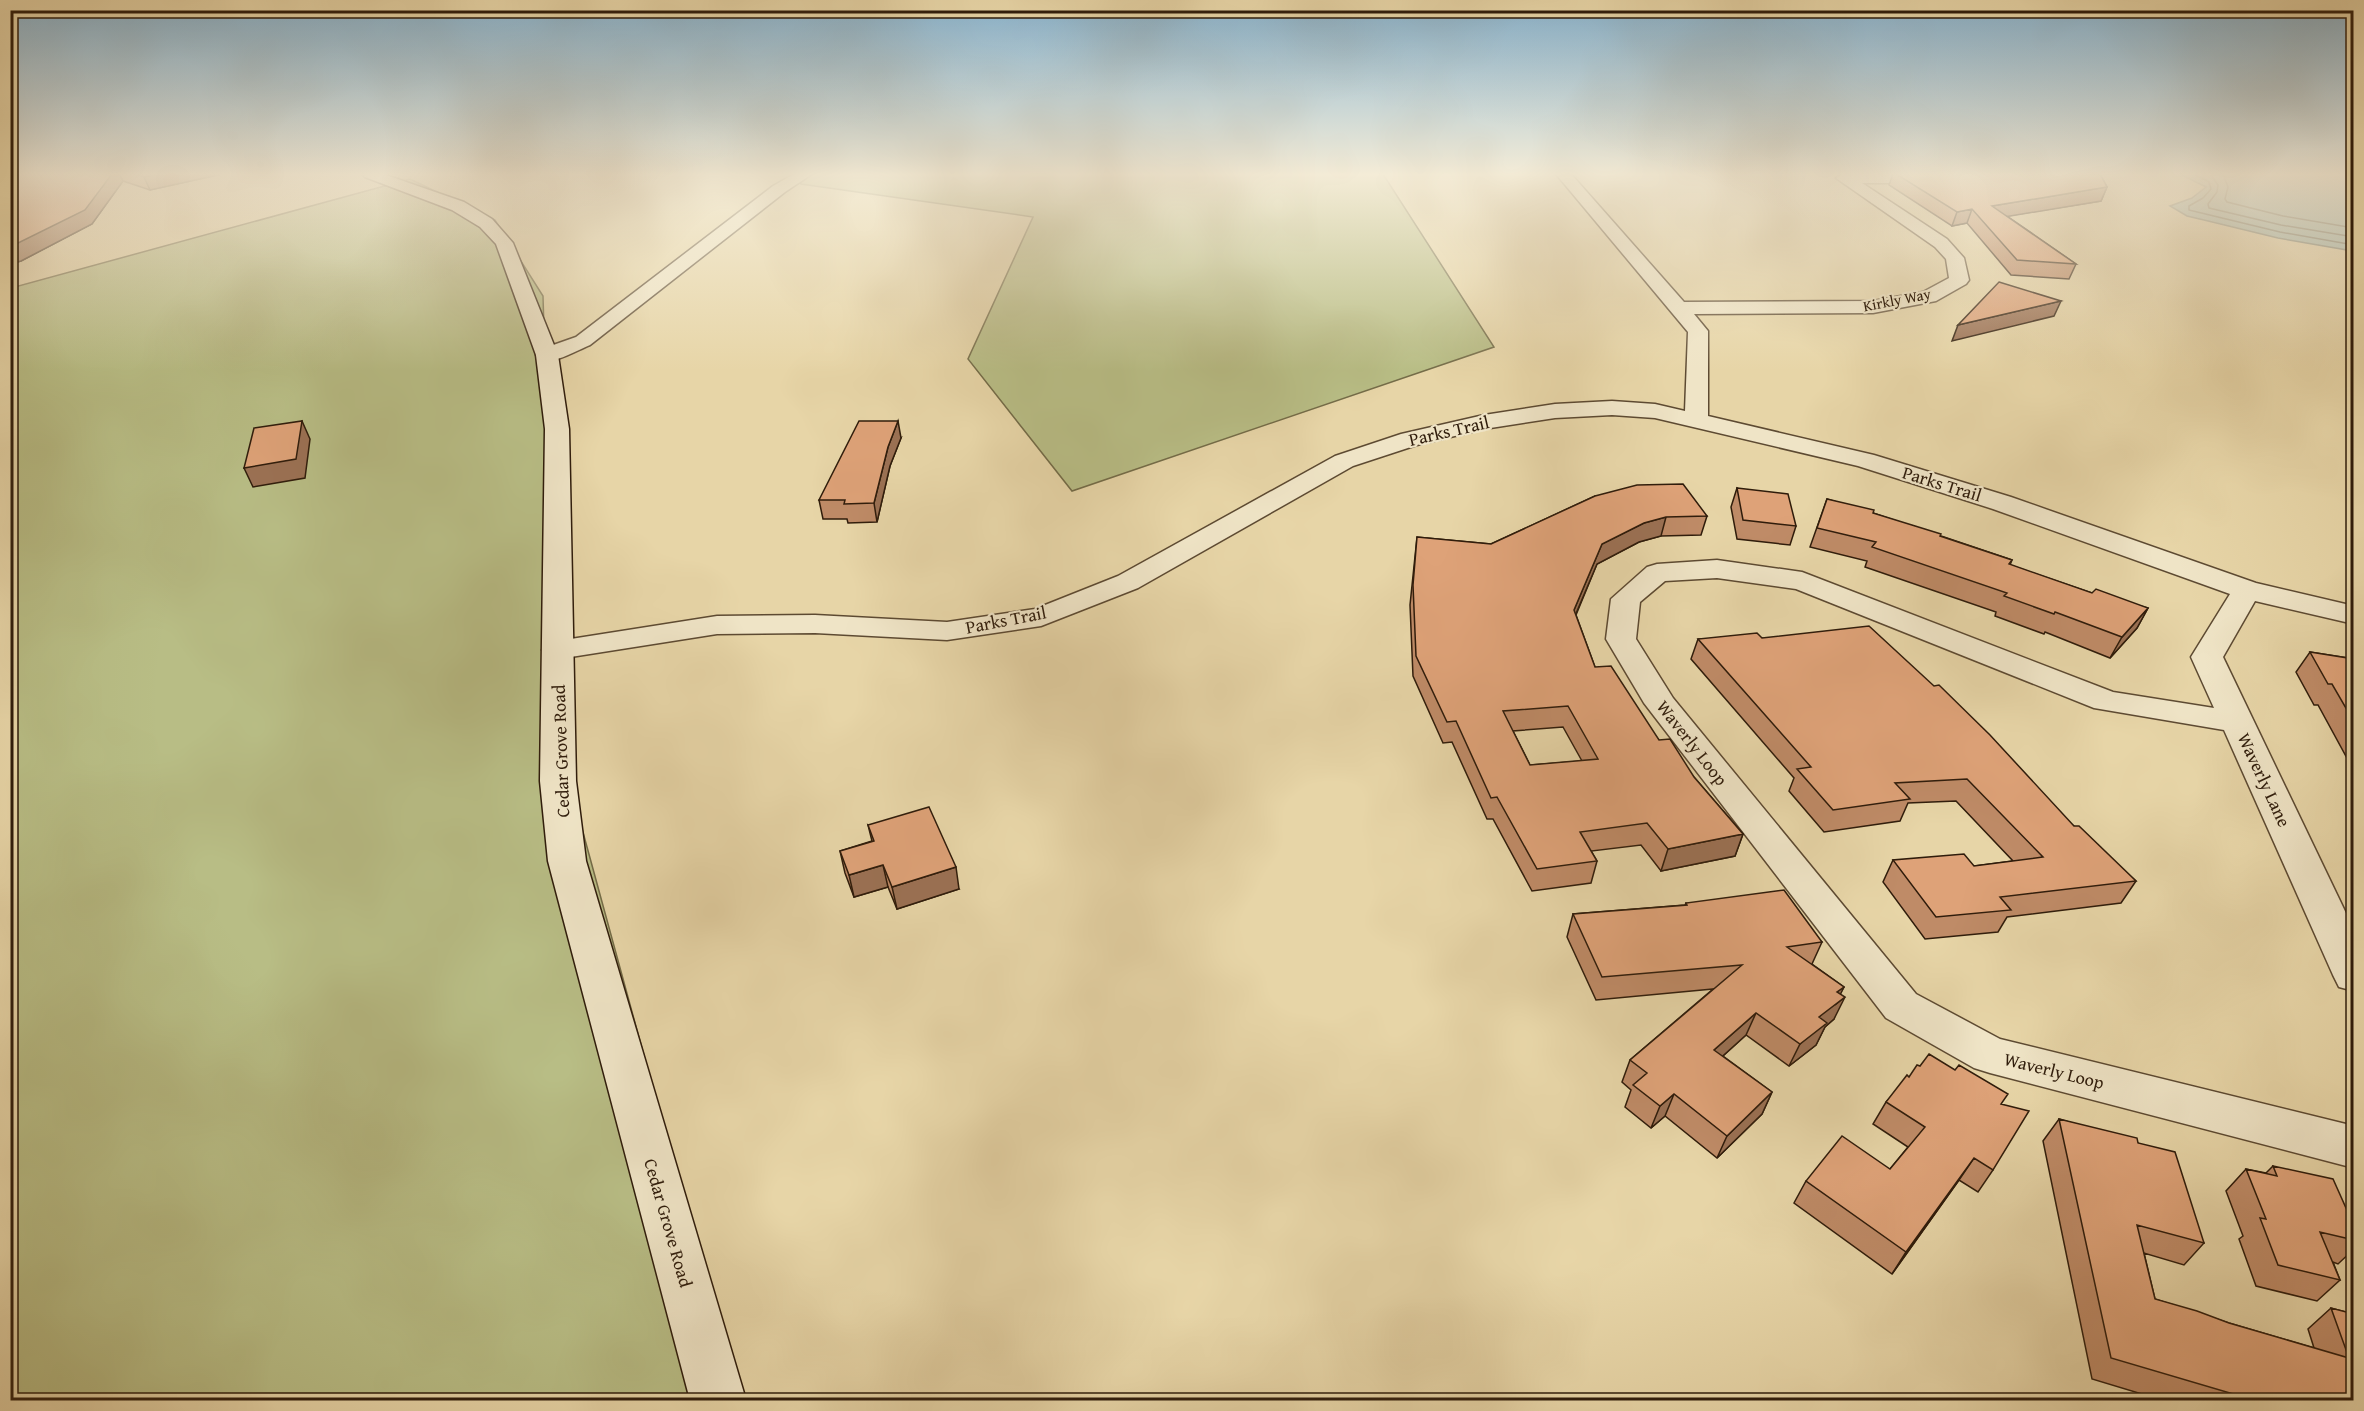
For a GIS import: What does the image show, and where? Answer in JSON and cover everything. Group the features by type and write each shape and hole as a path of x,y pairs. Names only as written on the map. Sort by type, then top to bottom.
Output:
{"street":[{"name":"Cedar Grove Road","path":"501,240 547,355 557,429 558,782 567,861 718,1401"},
{"path":"547,355 583,341 713,240"},
{"path":"1620,240 1698,331 1696,421"},
{"name":"Kirkly Way","path":"1678,308 1873,307 1929,297 1959,280 1954,258 1936,240"},
{"name":"Parks Trail","path":"558,650 717,626 815,624 947,632 1041,617 1128,582 1344,461 1410,439 1484,422 1612,408 1655,411 1865,460 2002,503 2247,590 2354,615"},
{"name":"Waverly Loop","path":"2238,722 2106,701 1802,580 1717,569 1657,573 1626,599 1621,639 1660,704 1900,1005 1990,1055 2354,1147"},
{"name":"Waverly Lane","path":"2247,590 2207,657 2354,975"}],"green space":[{"path":"187,240 508,240 543,296 545,365 575,803 738,1400 11,1400 11,288"},
{"path":"1023,240 1425,240 1494,347 1072,491 968,359"}],"water":[{"path":"2289,240 2353,240 2353,251"}],"building":[{"path":"10,240 25,240 10,247"},
{"path":"1999,240 2041,240 2076,264 2017,260"},
{"path":"1999,282 2061,301 1958,325"},
{"path":"302,421 296,459 244,468 254,428"},
{"path":"859,421 898,421 888,447 874,503 844,504 845,500 819,500"},
{"path":"1683,484 1707,516 1666,517 1644,523 1602,544 1574,610 1595,667 1611,666 1659,740 1670,739 1694,777 1743,834 1668,849 1647,823 1580,832 1597,861 1537,869 1497,797 1491,798 1456,721 1447,722 1416,656 1413,585 1417,537 1491,544 1595,496 1637,485","holes":["1568,706 1598,759 1530,765 1503,711"]},
{"path":"1737,488 1788,494 1796,526 1743,520"},
{"path":"1827,499 1874,510 1873,513 1941,534 1940,536 2012,560 2009,564 2092,593 2096,589 2148,608 2122,637 2055,612 2054,614 2004,596 2007,593 1872,547 1876,542 1817,528"},
{"path":"1869,626 1934,686 1939,685 1990,735 2074,826 2079,826 2136,881 2000,897 2011,910 1936,917 1893,860 1964,854 1974,866 2043,857 1967,779 1895,783 1910,799 1833,810 1797,769 1811,767 1698,639 1757,633 1762,638"},
{"path":"2310,652 2354,659 2354,722 2332,684 2328,684"},
{"path":"929,807 956,867 892,887 883,865 849,875 840,851 874,841 868,825"},
{"path":"1784,890 1822,942 1787,947 1844,987 1837,992 1845,997 1819,1017 1827,1023 1800,1044 1756,1013 1714,1050 1772,1092 1727,1136 1674,1094 1660,1106 1633,1085 1647,1073 1630,1060 1742,965 1602,977 1573,914 1687,905 1686,903"},
{"path":"1929,1054 1955,1070 1959,1065 2008,1094 2001,1104 2029,1111 1993,1170 1974,1158 1906,1252 1806,1181 1842,1136 1890,1169 1925,1127 1886,1102 1907,1075 1909,1077 1917,1065 1920,1066"},
{"path":"2059,1119 2137,1138 2138,1143 2175,1152 2204,1243 2137,1225 2155,1299 2349,1358 2331,1308 2354,1314 2354,1401 2257,1401 2111,1358"},
{"path":"2273,1166 2333,1179 2354,1226 2354,1240 2320,1232 2340,1280 2278,1265 2260,1218 2266,1219 2246,1169 2277,1176"}]}
